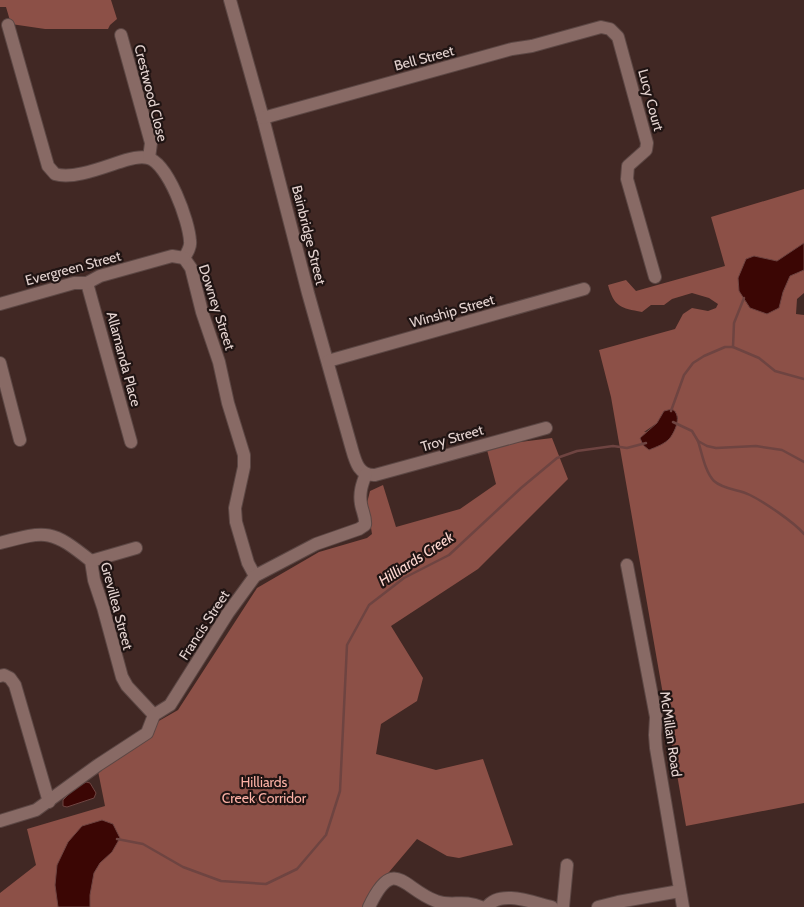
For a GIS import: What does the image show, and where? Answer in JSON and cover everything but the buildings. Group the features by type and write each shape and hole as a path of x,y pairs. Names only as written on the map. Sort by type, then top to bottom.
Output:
{"street":[{"name":"Bainbridge Street","path":"230,0 263,118 308,293 356,463 360,470 366,474"},
{"path":"8,24 48,166 55,174 69,176 136,157 149,158"},
{"name":"Bell Street","path":"263,118 594,28"},
{"name":"Lucy Court","path":"594,28 610,29 618,37 646,136 646,150 628,166 627,179 655,277"},
{"name":"Crestwood Close","path":"121,35 151,143 149,158"},
{"name":"Downey Street","path":"149,158 159,165 181,203 190,242 188,252 184,258 191,268 244,455 244,467 235,508 236,522 248,562 255,576"},
{"name":"Evergreen Street","path":"0,304 74,283 88,283 100,276 172,256 184,258"},
{"name":"Allamanda Place","path":"88,283 131,442"},
{"name":"Winship Street","path":"328,361 584,289"},
{"path":"0,363 20,440"},
{"name":"Troy Street","path":"366,474 383,473 546,428"},
{"name":"Francis Street","path":"0,821 36,810 98,765 148,733 154,715 170,705 228,614 255,576 295,554 365,525 366,520 361,504 360,492 366,474"},
{"name":"Grevillea Street","path":"0,543 27,536 50,535 67,542 91,561 94,580 122,677 126,686 154,715"},
{"path":"91,561 136,548"},
{"name":"McMillan Road","path":"627,565 656,717 656,741 682,907"},
{"path":"0,676 4,675 10,678 15,685 49,802"},
{"path":"563,907 567,865"},
{"path":"369,907 380,888 394,877 401,879 437,902 445,904 471,903 481,907"},
{"path":"598,907 680,891"},
{"path":"487,907 494,900 502,898 552,907"}],"green space":[{"path":"0,0 111,0 117,19 108,29 45,29 11,24 6,7 0,7"},
{"path":"804,189 804,243 777,261 754,256 746,259 740,274 739,285 742,295 750,308 779,308 790,276 804,270 804,293 797,299 796,314 804,315 804,803 686,826 611,397 599,350 675,329 683,314 692,308 708,311 716,308 718,304 709,298 692,293 672,299 664,305 651,305 642,312 635,311 619,305 613,298 608,285 626,280 636,291 725,266 711,217","holes":["664,411 675,411 678,418 675,429 644,432 657,423"]},
{"name":"Hilliards Creek Corridor","path":"552,438 568,479 478,569 391,626 423,678 417,701 381,724 376,754 436,770 483,759 513,845 459,858 447,856 417,839 384,878 364,907 0,907 0,893 36,865 27,829 105,806 98,771 157,722 178,710 257,588 319,552 367,538 372,534 367,503 370,491 383,485 396,527 460,509 496,484 487,450 505,444"}],"shaded area":[{"path":"804,243 804,270 790,276 779,308 767,314 750,308 739,291 738,278 746,259 754,256 777,261"},
{"path":"672,409 677,415 677,419 672,435 666,442 649,450 643,445 640,438 657,423 664,411"},
{"path":"86,782 90,783 96,793 94,798 67,807 63,806 63,800 75,788"},
{"path":"102,820 113,824 120,838 112,852 100,863 94,873 90,907 58,907 55,885 57,865 68,842 82,826"}],"waterway":[{"path":"733,347 734,323 744,298"},
{"name":"Hilliards Creek","path":"671,411 684,375 693,363 725,347 733,347 759,358 775,371 804,379"},
{"path":"673,422 692,431 698,441 707,446 716,448 756,446 782,450 804,462"},
{"path":"698,441 706,468 714,481 722,486 756,498 786,518 804,534"},
{"name":"Hilliards Creek","path":"117,839 143,844 183,867 221,881 266,884 297,869 326,835 340,791 347,645 369,605 404,578 449,555 521,488 557,458 577,451 613,446 627,448 646,443"}]}
